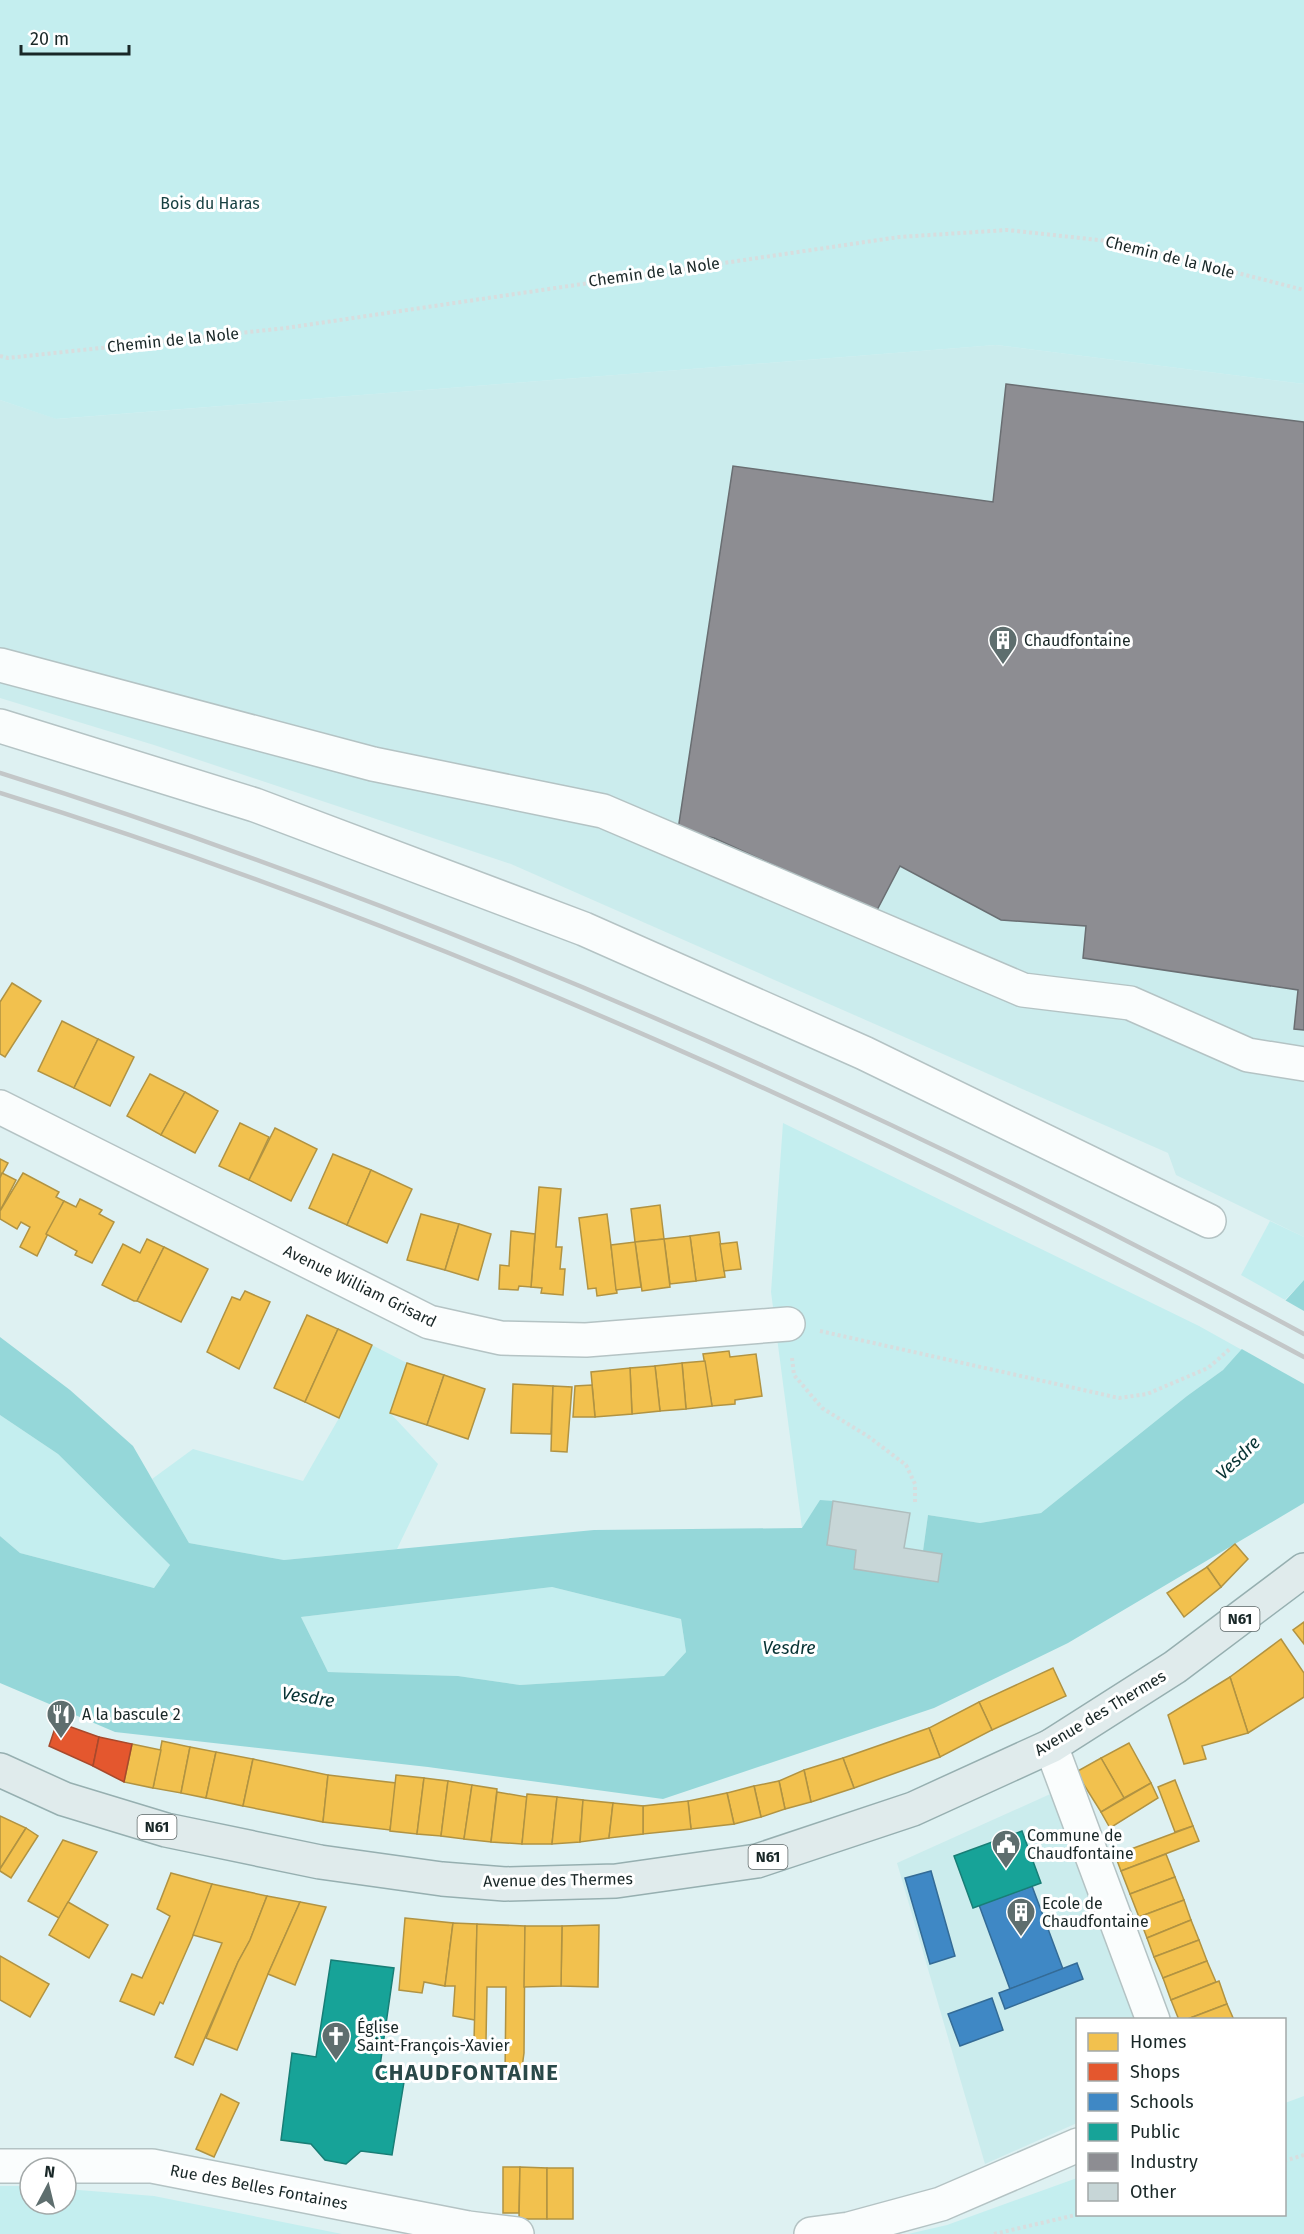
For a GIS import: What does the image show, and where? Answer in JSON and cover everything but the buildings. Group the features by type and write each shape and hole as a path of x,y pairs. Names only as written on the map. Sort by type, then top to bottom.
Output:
{"main road":[{"name":"Avenue des Thermes","path":"0,1770 64,1798 166,1830 320,1862 442,1880 516,1884 616,1881 757,1861 913,1809 1052,1746 1175,1667 1304,1570"}],"street":[{"path":"0,665 373,764 603,811 1023,990 1130,1003 1248,1055 1304,1064"},
{"path":"0,726 255,805 584,929 864,1053 1209,1221"},
{"name":"Avenue William Grisard","path":"0,1107 429,1322 501,1338 586,1340 788,1324"},
{"path":"1052,1746 1153,2018"},
{"path":"811,2234 849,2229 941,2204 1076,2145"},
{"name":"Rue des Belles Fontaines","path":"0,2166 152,2166 468,2228 517,2234"}],"path":[{"name":"Chemin de la Nole","path":"0,356 8,358 286,328 899,237 1007,230 1117,242 1304,290"},
{"path":"915,1504 915,1484 906,1465 869,1437 822,1408 794,1375 788,1324 1119,1398 1147,1394 1208,1368 1231,1348"},
{"path":"1286,2160 1304,2155"},
{"path":"994,2234 1076,2215"}],"shaded area":[{"path":"996,345 1304,384 1304,1237 1176,1175 1168,1153 511,864 154,745 0,698 0,400 57,419"},
{"path":"1057,1791 1135,2018 1076,2018 1076,2123 985,2164 897,1863"}],"green space":[{"name":"Bois du Haras","path":"0,0 1304,0 1304,384 996,345 56,419 0,400"},
{"path":"783,1123 1199,1326 1242,1350 1223,1370 1041,1513 980,1523 928,1515 923,1551 904,1548 910,1514 802,1528 771,1292"},
{"path":"1270,1221 1304,1237 1304,1280 1285,1300 1241,1275"},
{"path":"372,1345 407,1363 390,1413 438,1464 397,1549 284,1560 189,1543 152,1479 193,1449 303,1481 339,1418"},
{"path":"0,1415 58,1454 170,1565 154,1588 20,1553 0,1536"},
{"path":"552,1587 681,1619 686,1652 664,1676 520,1685 458,1676 328,1672 301,1617"},
{"path":"1304,2096 1304,2234 908,2234 947,2225 1076,2178 1076,2216 1286,2216 1286,2103"},
{"path":"0,2186 18,2186 18,2216 78,2216 78,2190 154,2196 342,2234 0,2234"}],"water":[{"name":"Vesdre","path":"1304,1280 1304,1503 1068,1643 934,1708 663,1799 428,1767 115,1732 0,1683 0,1536 20,1553 154,1588 170,1565 58,1454 0,1415 0,1337 70,1390 133,1446 189,1543 284,1560 594,1530 802,1528 820,1500 833,1501 827,1545 856,1550 854,1569 937,1582 942,1554 923,1551 928,1515 980,1523 1041,1513 1223,1370","holes":["552,1587 681,1619 686,1652 664,1676 520,1685 458,1676 328,1672 301,1617"]}],"pier":[{"path":"1283,1299 1304,1311 1304,1384 1240,1348"}],"railway":[{"path":"0,773 169,829 336,889 665,1022 988,1171 1304,1334"},
{"path":"0,793 169,849 336,909 501,974 665,1044 827,1117 988,1194 1304,1357"}],"place":[{"name":"Chaudfontaine","path":"1003,666"},
{"name":"A la bascule 2","path":"61,1740"},
{"name":"Commune de Chaudfontaine","path":"1006,1870"},
{"name":"Ecole de Chaudfontaine","path":"1021,1938"},
{"name":"Église Saint-François-Xavier","path":"336,2062"}],"district":[{"name":"CHAUDFONTAINE","path":"467,2072"}]}
